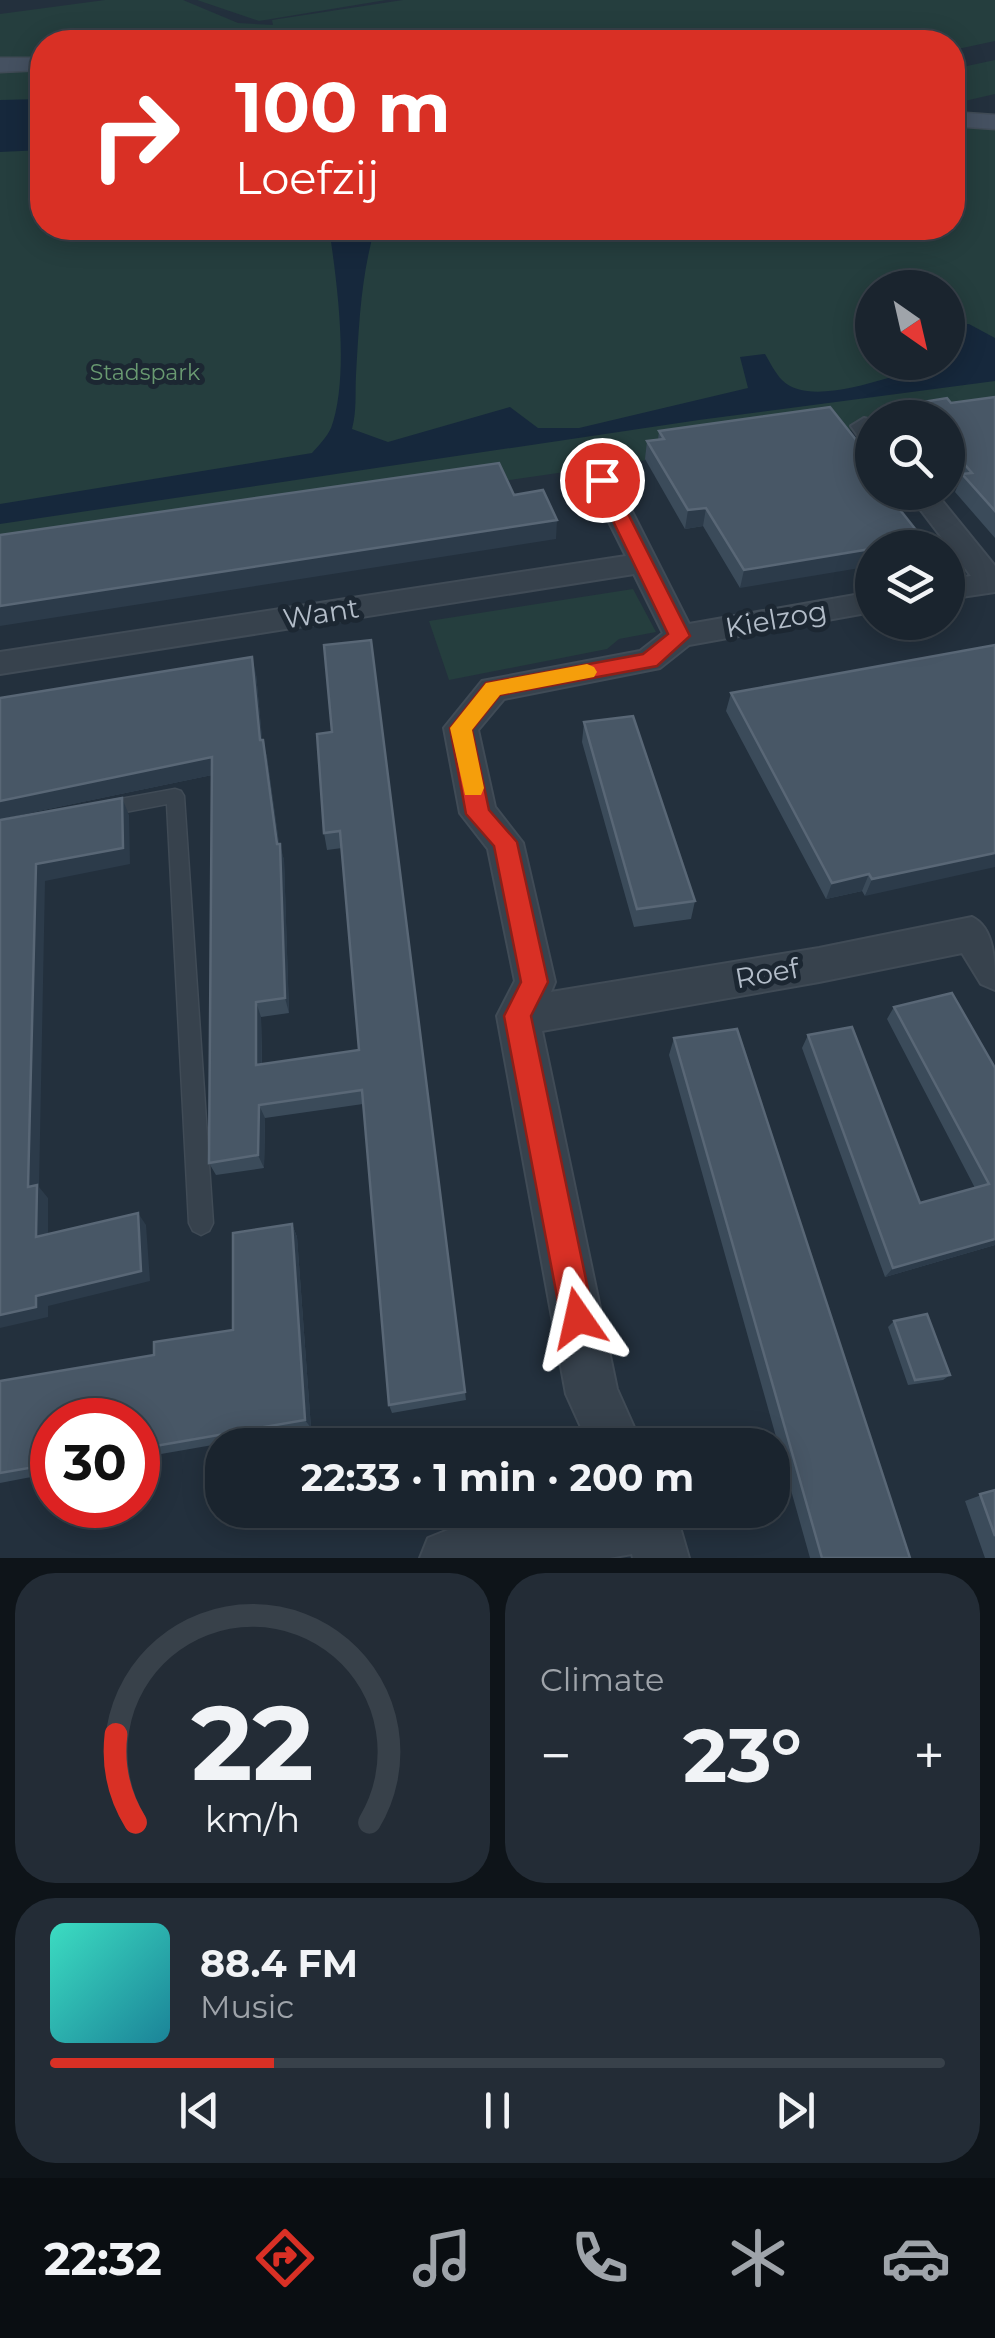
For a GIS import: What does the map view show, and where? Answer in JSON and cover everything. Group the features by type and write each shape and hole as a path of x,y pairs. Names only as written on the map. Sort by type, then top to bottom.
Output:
{"main road":[{"path":"0,65 30,64"},
{"path":"965,123 995,124"}],"street":[{"path":"602,480 680,636 649,660 494,688 461,728 478,814 506,842 535,982 518,1016 592,1394 608,1428"},
{"path":"934,510 994,582"},
{"name":"Want","path":"0,663 643,563"},
{"path":"965,586 994,582"},
{"name":"Kielzog","path":"680,636 855,605"},
{"name":"Roef","path":"518,1016 819,965 972,934 995,972"},
{"path":"448,1558 654,1530"}],"lane":[{"path":"78,813 175,796 201,1224"}],"green space":[{"path":"105,0 183,0 238,23 273,25 272,20 403,0 995,0 995,41 965,47 965,30 30,30 30,60 0,61 0,14"},
{"path":"197,0 386,0 259,21"},
{"path":"995,60 995,94 965,101 965,66"},
{"name":"Stadspark","path":"30,68 30,240 965,240 965,128 995,129 995,408 965,412 965,400 855,400 853,430 0,554 0,69"},
{"path":"633,589 656,632 619,639 607,649 449,680 429,621"}],"water":[{"path":"30,99 30,151 0,152 0,100"},
{"path":"331,240 372,240 361,300 352,429 388,442 510,407 538,428 579,428 748,388 740,357 765,354 782,380 797,389 817,392 880,380 965,380 965,324 995,338 995,381 699,420 0,524 0,504 312,453 331,428 337,407 340,329"}],"building":[{"path":"995,397 995,511 965,477 965,474 972,473 965,465 965,401"},
{"path":"830,407 855,439 855,510 900,510 916,530 855,530 855,552 744,570 706,508 688,510 647,441 664,439 659,431"},
{"path":"499,463 514,495 543,490 557,520 0,606 0,535"},
{"path":"371,640 465,1392 389,1405 362,1090 259,1105 258,1155 209,1163 212,757 0,801 0,698 252,657 260,740 280,844 285,998 256,1002 256,1065 359,1050 340,831 324,833 317,734 332,732 324,645"},
{"path":"995,645 995,853 872,879 869,874 832,883 731,693"},
{"path":"633,716 695,901 637,909 584,722"},
{"path":"122,798 123,848 36,864 28,1187 37,1185 36,1237 138,1213 141,1271 36,1296 36,1307 0,1315 0,820"},
{"path":"952,993 995,1068 995,1239 893,1268 808,1035 852,1027 920,1203 989,1184 894,1007"},
{"path":"737,1029 910,1558 822,1558 790,1446 790,1428 785,1428 674,1038"},
{"path":"292,1224 305,1420 259,1428 205,1428 205,1437 160,1445 160,1398 30,1398 30,1468 0,1473 0,1381 154,1355 154,1342 233,1330 233,1233"},
{"path":"927,1314 950,1375 915,1380 894,1321"},
{"path":"995,1490 995,1536 980,1494"}],"slow traffic":[{"path":"473,788 461,728 494,688 587,672"}],"route":[{"path":"578,1318 518,1016 535,982 506,842 478,814 461,728 494,688 649,660 680,636 602,480"}]}
